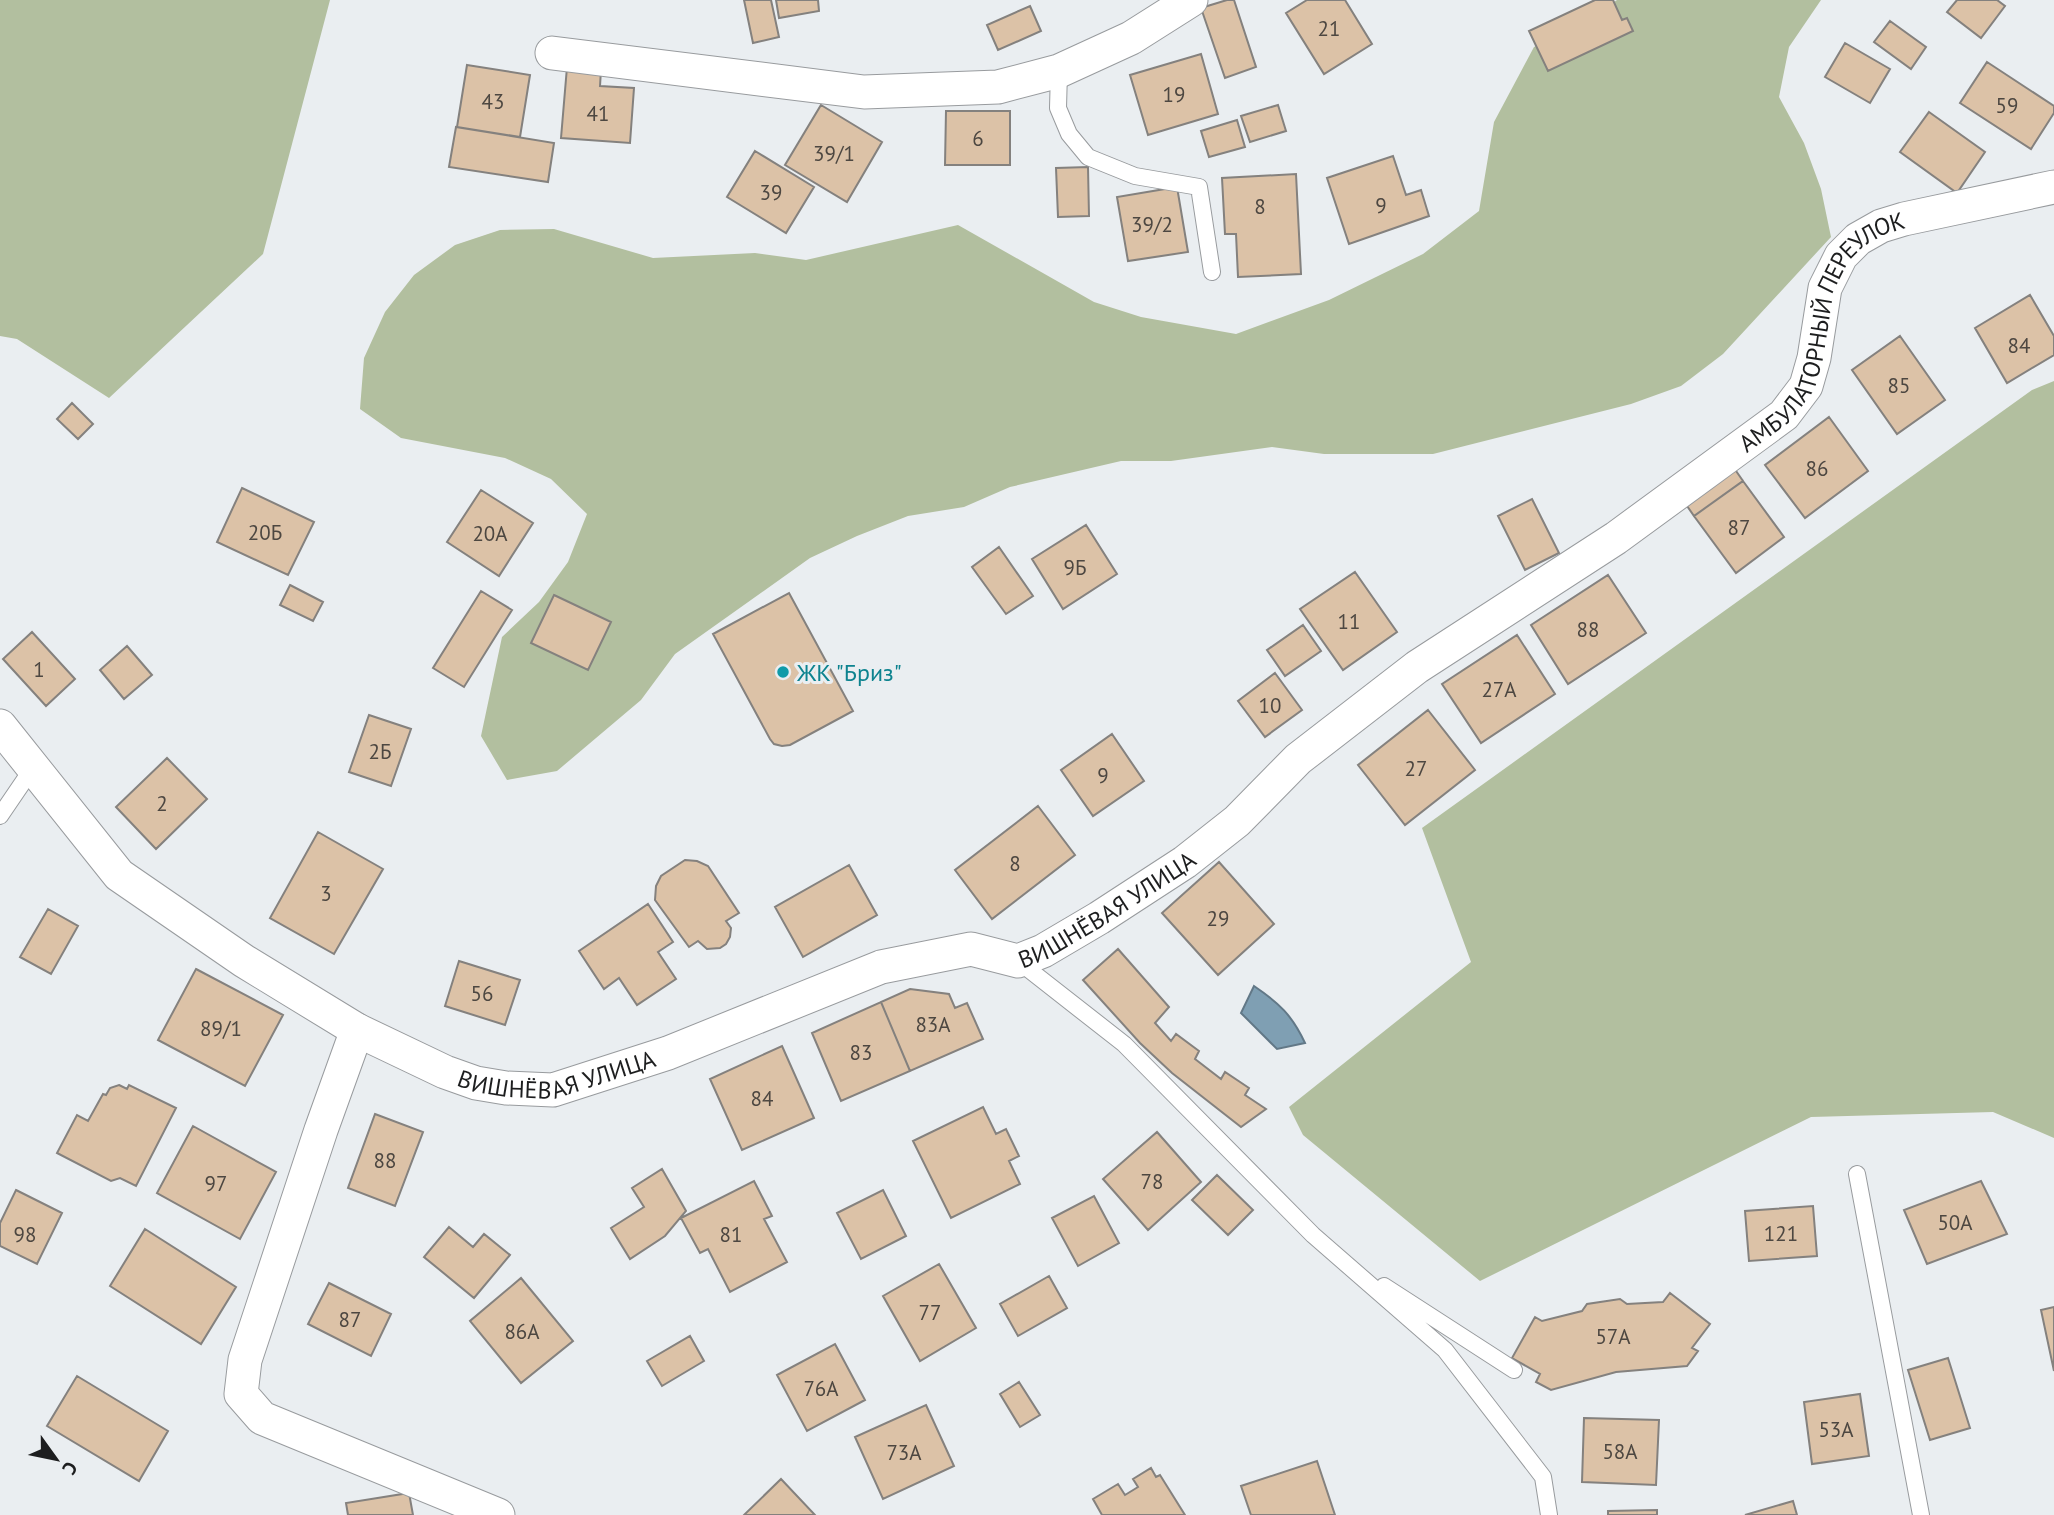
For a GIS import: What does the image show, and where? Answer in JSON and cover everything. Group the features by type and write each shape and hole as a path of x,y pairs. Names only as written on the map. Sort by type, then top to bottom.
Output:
{"street":[{"path":"552,53 863,92 998,87 1059,71 1131,38 1191,0"},
{"name":"АМБУЛАТОРНЫЙ ПЕРЕУЛОК","path":"1616,538 1784,415 1806,386 1814,358 1825,288 1841,256 1858,239 1881,226 1904,219 2054,187"},
{"name":"ВИШНЁВАЯ УЛИЦА","path":"0,726 119,875 244,961 357,1030 434,1067 476,1083 506,1088 553,1090 668,1053 881,967 971,950 1018,961 1043,951 1185,862 1237,821 1298,759 1417,667 1616,538"},
{"path":"357,1030 245,1360 241,1394 262,1418 498,1515"}],"lane":[{"path":"1059,71 1058,108 1069,134 1088,157 1135,176 1199,187 1212,272"},
{"path":"0,816 32,769"},
{"path":"1018,961 1124,1044 1313,1235 1445,1350 1544,1477 1549,1515"},
{"path":"1857,1174 1921,1515"},
{"path":"1337,1256 1514,1370"}],"green space":[{"path":"0,0 330,0 263,254 109,398 17,339 0,336"},
{"path":"1617,0 1821,0 1789,47 1779,97 1804,143 1821,189 1831,237 1723,354 1681,386 1631,404 1433,454 1324,454 1272,447 1171,461 1121,461 1010,487 964,507 908,516 810,558 675,654 641,700 557,771 507,780 481,736 502,637 539,602 568,562 587,514 551,479 505,458 401,438 360,409 364,358 385,312 414,275 455,245 500,230 554,229 653,258 755,253 806,260 958,225 1094,302 1141,317 1236,334 1329,300 1423,254 1479,211 1494,122 1534,47 1581,25"},
{"path":"2054,381 2054,1138 1993,1112 1811,1117 1480,1281 1303,1135 1289,1107 1471,962 1422,828 2032,390"}],"water":[{"path":"1254,986 1284,1010 1305,1043 1277,1049 1241,1013"}],"building":[{"path":"744,0 771,0 779,37 753,43"},
{"path":"776,0 818,0 819,11 779,18"},
{"path":"1234,0 1256,67 1225,78 1201,8"},
{"path":"1307,0 1345,0 1372,44 1324,74 1286,13"},
{"path":"1595,0 1613,0 1622,20 1627,18 1633,31 1548,71 1529,31"},
{"path":"1957,0 1997,0 2005,6 1981,38 1947,12"},
{"path":"1030,6 1041,31 998,50 987,25"},
{"path":"1890,21 1926,47 1911,69 1874,42"},
{"path":"1845,43 1890,69 1870,103 1825,77"},
{"path":"1201,54 1218,114 1148,135 1130,75"},
{"path":"1987,62 2054,106 2054,113 2031,149 1960,103"},
{"path":"467,65 530,75 520,137 457,127"},
{"path":"567,67 601,70 600,86 634,88 630,143 561,138"},
{"path":"821,105 882,142 847,202 785,165"},
{"path":"1278,105 1286,131 1250,142 1241,116"},
{"path":"946,111 1010,111 1010,165 945,165"},
{"path":"1929,112 1985,152 1957,193 1900,152"},
{"path":"1237,120 1245,147 1209,157 1201,131"},
{"path":"456,127 554,143 548,182 449,167"},
{"path":"755,151 814,187 786,233 727,197"},
{"path":"1393,156 1406,195 1421,190 1429,216 1349,244 1327,178"},
{"path":"1088,167 1089,216 1058,217 1056,168"},
{"path":"1296,174 1301,274 1238,277 1236,234 1225,234 1222,178"},
{"path":"1177,187 1188,252 1128,261 1117,197"},
{"path":"2030,295 2054,336 2054,355 2007,383 1975,328"},
{"path":"1900,336 1945,400 1897,434 1852,370"},
{"path":"72,403 93,424 78,439 57,419"},
{"path":"1829,417 1868,471 1805,518 1765,465"},
{"path":"1734,468 1743,481 1694,516 1685,503"},
{"path":"1743,481 1784,537 1736,573 1694,516"},
{"path":"242,488 314,522 288,575 217,542"},
{"path":"481,490 533,523 499,576 447,542"},
{"path":"1532,499 1559,553 1525,570 1498,516"},
{"path":"1086,525 1117,574 1063,609 1032,559"},
{"path":"999,547 1033,596 1006,614 972,567"},
{"path":"1355,572 1397,632 1343,670 1300,609"},
{"path":"1608,575 1646,633 1568,684 1531,625"},
{"path":"290,585 323,602 313,621 280,605"},
{"path":"481,591 512,610 464,687 433,668"},
{"name":"ЖК \"Бриз\"","path":"789,593 853,711 790,745 782,746 774,744 770,739 713,634"},
{"path":"554,595 611,622 588,670 531,643"},
{"path":"1303,625 1321,651 1285,676 1267,650"},
{"path":"32,632 75,679 46,706 3,659"},
{"path":"1517,635 1555,694 1481,743 1442,684"},
{"path":"127,646 152,675 124,699 100,670"},
{"path":"1275,673 1302,710 1265,737 1238,701"},
{"path":"1428,710 1475,770 1405,825 1358,765"},
{"path":"369,715 411,729 391,786 349,772"},
{"path":"1112,734 1144,781 1093,816 1061,770"},
{"path":"167,758 207,799 156,849 116,807"},
{"path":"1038,806 1075,855 992,919 955,870"},
{"path":"318,832 383,869 334,954 270,918"},
{"path":"685,860 708,866 739,913 726,921 731,928 730,937 720,948 707,949 698,941 689,947 655,900 656,886 661,876"},
{"path":"1219,862 1274,924 1218,975 1162,913"},
{"path":"849,865 877,915 803,957 775,907"},
{"path":"648,904 673,942 658,952 676,979 637,1005 619,978 604,989 579,951"},
{"path":"48,909 78,926 51,974 20,957"},
{"path":"1118,949 1169,1007 1155,1023 1171,1041 1176,1034 1199,1051 1195,1059 1221,1079 1225,1072 1249,1088 1245,1095 1266,1109 1241,1127 1172,1073 1140,1043 1083,980"},
{"path":"459,961 520,980 505,1025 445,1006"},
{"path":"196,969 283,1015 245,1086 158,1040"},
{"path":"910,989 949,994 955,1008 967,1003 983,1039 910,1071 881,1002"},
{"path":"881,1002 910,1071 841,1101 812,1033"},
{"path":"782,1046 814,1118 742,1150 710,1079"},
{"path":"119,1085 127,1089 129,1085 176,1108 136,1186 120,1178 111,1181 57,1153 77,1115 88,1121 103,1094 106,1095 110,1088"},
{"path":"983,1107 996,1134 1006,1129 1019,1156 1009,1161 1020,1184 951,1218 913,1141"},
{"path":"375,1114 423,1132 395,1206 348,1188"},
{"path":"193,1126 276,1172 240,1239 157,1193"},
{"path":"1157,1132 1201,1182 1148,1230 1103,1179"},
{"path":"662,1169 686,1211 665,1236 630,1259 611,1228 644,1207 632,1188"},
{"path":"1217,1175 1253,1210 1228,1235 1192,1200"},
{"path":"754,1181 772,1216 764,1219 787,1262 730,1292 708,1249 700,1253 681,1218"},
{"path":"1981,1181 2007,1234 1927,1264 1904,1210"},
{"path":"16,1190 62,1213 37,1264 0,1246 0,1223"},
{"path":"883,1190 906,1236 861,1259 837,1213"},
{"path":"1094,1196 1119,1243 1078,1266 1052,1218"},
{"path":"1813,1206 1817,1256 1749,1261 1745,1211"},
{"path":"449,1227 473,1247 484,1234 510,1255 474,1298 424,1257"},
{"path":"145,1229 236,1287 201,1344 110,1286"},
{"path":"939,1264 976,1328 920,1361 883,1296"},
{"path":"1049,1276 1067,1308 1018,1336 1000,1304"},
{"path":"521,1278 573,1341 521,1383 470,1321"},
{"path":"329,1283 391,1314 371,1356 308,1324"},
{"path":"1670,1293 1710,1324 1692,1348 1698,1351 1687,1366 1616,1372 1551,1390 1536,1382 1540,1374 1512,1358 1535,1317 1542,1321 1582,1311 1587,1304 1620,1299 1627,1304 1663,1302"},
{"path":"2054,1307 2054,1371 2041,1310"},
{"path":"690,1336 704,1361 662,1386 647,1361"},
{"path":"835,1344 865,1400 807,1431 777,1375"},
{"path":"1948,1358 1970,1428 1930,1440 1908,1370"},
{"path":"77,1376 168,1431 139,1481 47,1426"},
{"path":"1019,1382 1040,1415 1020,1427 1000,1394"},
{"path":"1860,1394 1869,1456 1812,1464 1804,1402"},
{"path":"926,1405 954,1466 883,1499 855,1437"},
{"path":"1584,1418 1659,1420 1656,1485 1582,1482"},
{"path":"1317,1461 1335,1515 1251,1515 1241,1486"},
{"path":"1151,1468 1156,1477 1160,1475 1185,1515 1102,1515 1093,1499 1118,1484 1125,1495 1138,1487 1133,1479"},
{"path":"781,1479 815,1515 744,1515"},
{"path":"409,1493 413,1515 348,1515 346,1503"},
{"path":"1793,1501 1797,1515 1745,1515"},
{"path":"1657,1510 1657,1515 1608,1515 1608,1511"}],"place":[{"name":"ЖК \"Бриз\"","path":"783,672"}]}
